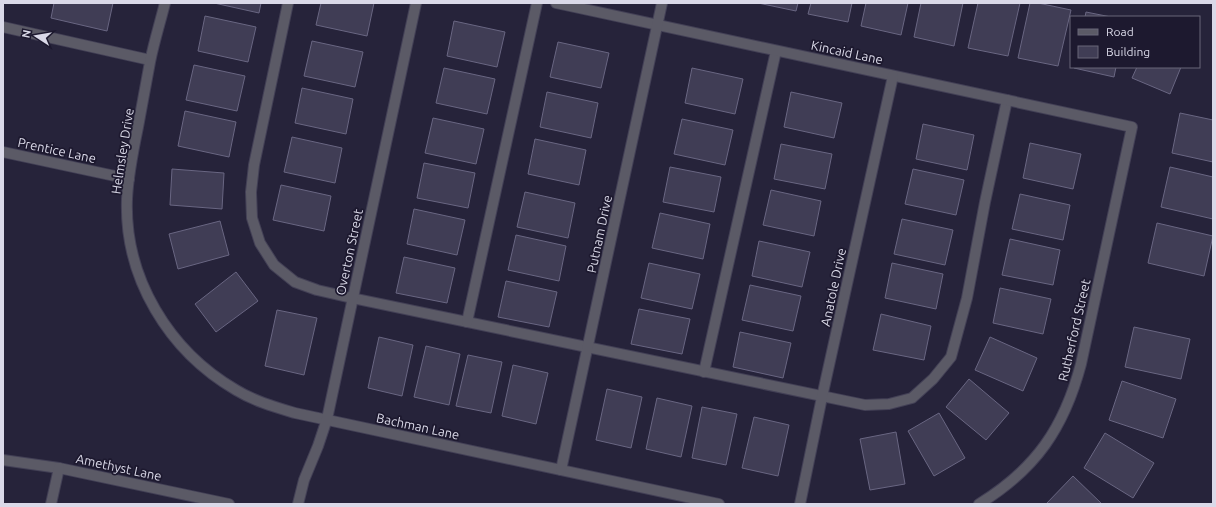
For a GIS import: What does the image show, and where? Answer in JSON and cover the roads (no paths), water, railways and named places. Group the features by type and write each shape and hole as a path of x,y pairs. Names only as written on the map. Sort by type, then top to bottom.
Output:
{"street":[{"name":"Helmsley Drive","path":"150,302 140,276 131,242 127,200 129,179 150,60 165,3"},
{"path":"288,3 254,165 251,192 252,218 260,243 274,265 295,282 317,290 352,298 865,405 889,404 912,398 933,379 951,357 967,298 985,202 1007,100"},
{"name":"Overton Street","path":"298,504 304,480 327,419 416,3"},
{"path":"467,322 537,3"},
{"name":"Kincaid Lane","path":"556,3 1132,127"},
{"name":"Putnam Drive","path":"562,470 662,3"},
{"path":"3,27 150,60"},
{"path":"704,372 776,50"},
{"name":"Anatole Drive","path":"800,504 822,397 893,76"},
{"name":"Rutherford Street","path":"979,504 1011,482 1039,453 1061,420 1069,402 1081,364 1132,127"},
{"name":"Prentice Lane","path":"3,152 129,179"},
{"name":"Bachman Lane","path":"150,302 169,331 202,367 237,390 256,400 275,407 719,504"},
{"name":"Amethyst Lane","path":"3,460 59,468 229,504"},
{"path":"52,504 59,468"}]}
